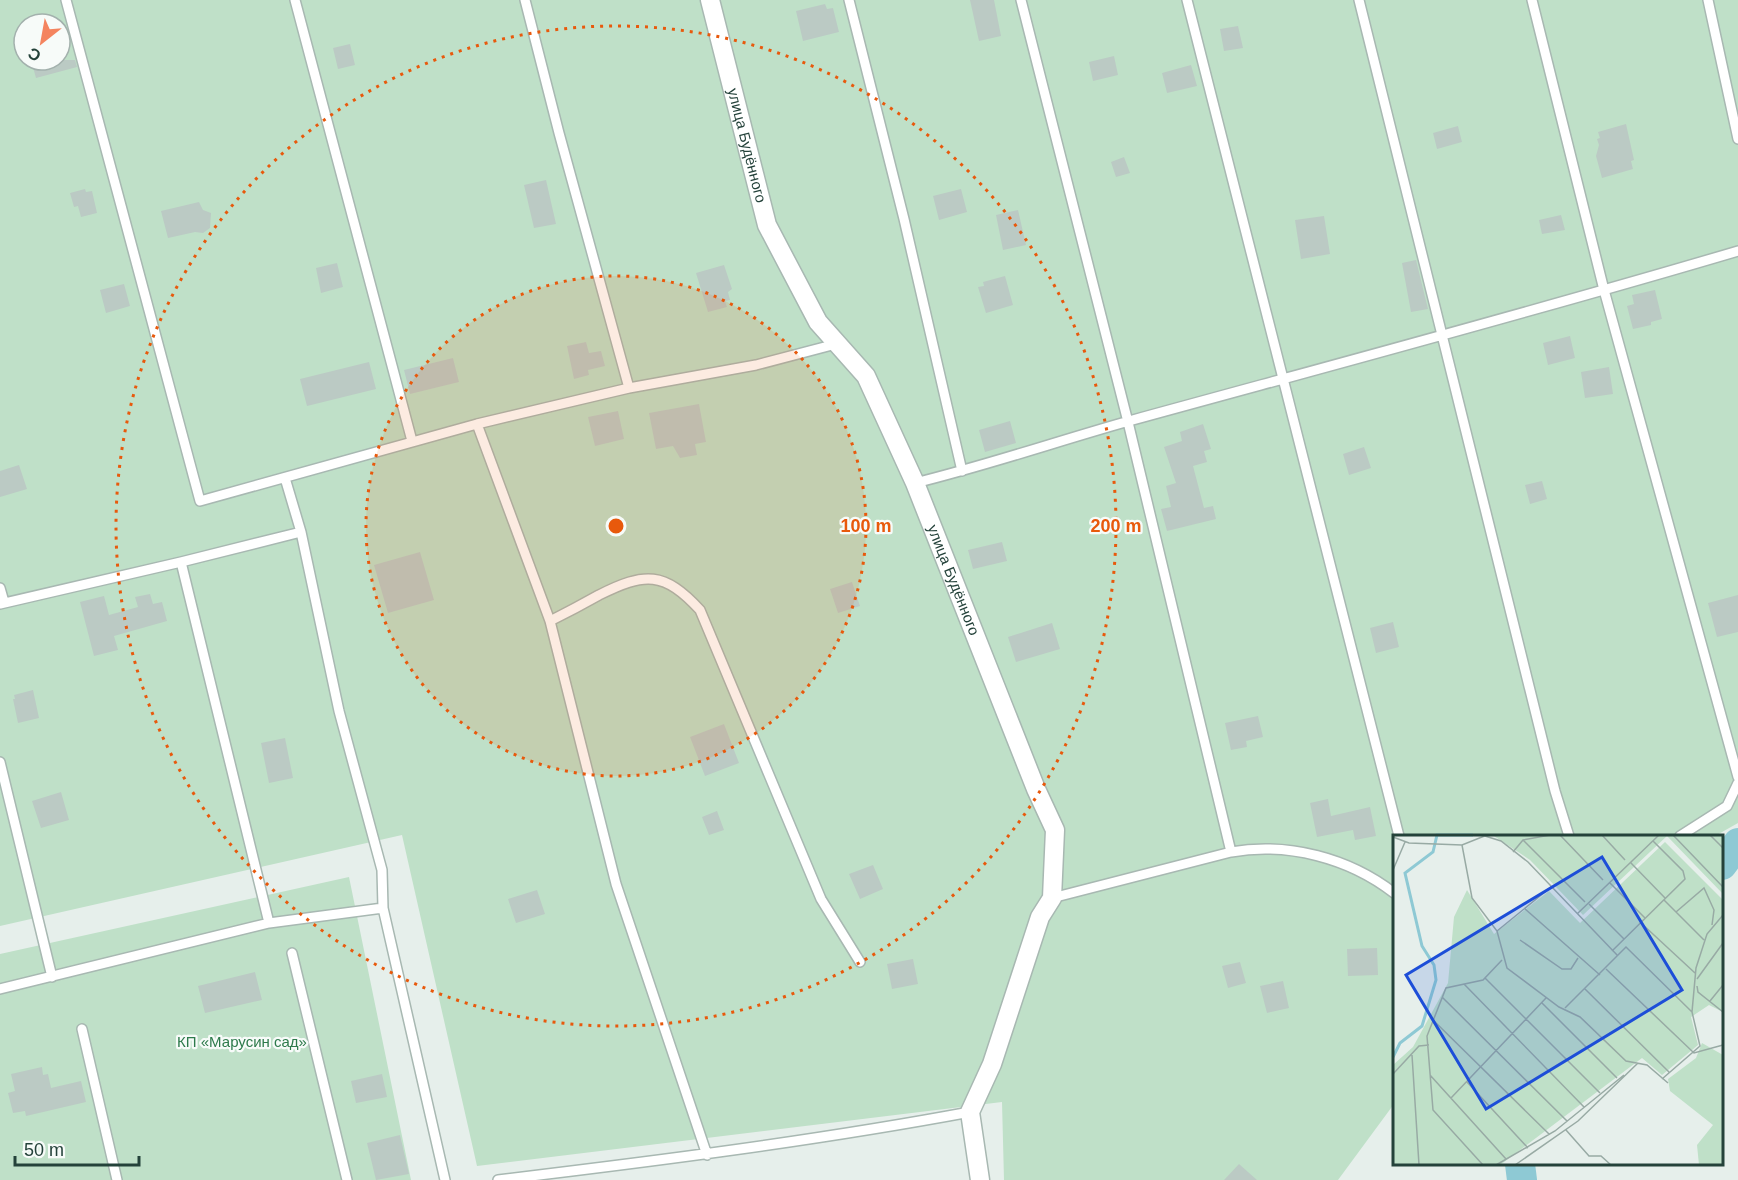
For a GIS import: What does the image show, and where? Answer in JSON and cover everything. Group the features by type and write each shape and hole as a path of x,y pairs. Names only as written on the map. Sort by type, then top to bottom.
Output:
{"street":[{"name":"улица Будённого","path":"710,0 767,225 818,322 866,376 915,483 1036,789 1055,830 1052,898 1040,917 992,1065 970,1112"},
{"path":"970,1112 980,1180"}],"lane":[{"path":"66,0 200,501 477,424 629,388 756,365 836,344"},
{"path":"295,0 412,441"},
{"path":"525,0 629,388"},
{"path":"849,0 904,219 962,471"},
{"path":"1021,0 1128,422 1231,852"},
{"path":"1187,0 1398,835"},
{"path":"1359,0 1555,791 1568,835"},
{"path":"1532,0 1604,290 1738,777"},
{"path":"1708,0 1738,139"},
{"path":"915,483 1738,251"},
{"path":"477,424 550,621 616,884 707,1155"},
{"path":"285,478 301,532 339,711 382,870 383,908 445,1180"},
{"path":"0,588 2,603 301,532"},
{"path":"181,562 269,923"},
{"path":"550,621 618,586 639,578 663,581 686,595 700,610 821,899 860,962"},
{"path":"0,762 52,977"},
{"path":"1683,835 1727,806 1738,783"},
{"path":"1052,898 1253,848 1334,859 1375,878 1393,892"},
{"path":"0,989 269,923 383,908"},
{"path":"292,953 347,1180"},
{"path":"82,1029 117,1180"},
{"path":"498,1180 707,1155 879,1129 970,1112"}],"green space":[{"path":"0,0 1738,0 1738,823 1717,835 1393,835 1393,1105 1338,1180 1004,1180 1002,1102 477,1166 402,835 0,926"},
{"name":"КП «Марусин сад»","path":"349,877 411,1180 0,1180 0,954"}],"building":[{"path":"970,0 994,0 1001,36 979,41"},
{"path":"825,4 827,9 833,8 839,32 803,41 796,11"},
{"path":"1238,26 1243,48 1224,51 1220,29"},
{"path":"350,44 355,65 338,69 333,48"},
{"path":"1114,56 1118,75 1093,81 1089,62"},
{"path":"72,60 75,60 77,67 72,68"},
{"path":"1191,65 1197,86 1167,93 1162,73"},
{"path":"34,72 58,72 36,78"},
{"path":"1626,124 1634,160 1631,161 1633,169 1602,178 1596,156 1599,145 1597,139 1600,138 1598,132"},
{"path":"1458,126 1462,142 1437,149 1433,133"},
{"path":"1124,157 1130,173 1116,177 1111,162"},
{"path":"546,180 556,224 534,228 524,185"},
{"path":"85,189 86,192 92,191 97,213 81,217 78,206 74,207 70,193"},
{"path":"961,189 967,212 939,220 933,196"},
{"path":"199,202 203,210 211,213 210,228 203,233 195,232 168,238 161,211"},
{"path":"1018,210 1026,245 1003,250 996,215"},
{"path":"1561,215 1565,230 1542,234 1539,220"},
{"path":"1324,216 1330,254 1301,259 1295,220"},
{"path":"1416,260 1428,309 1411,312 1402,263"},
{"path":"337,263 343,287 321,293 316,268"},
{"path":"724,265 732,289 728,292 730,300 725,301 727,307 708,312 696,273"},
{"path":"1005,276 1013,305 986,313 978,287 984,286 983,282"},
{"path":"124,284 130,306 106,313 100,290"},
{"path":"1655,290 1662,319 1651,322 1651,325 1633,329 1627,306 1634,304 1632,295"},
{"path":"1570,336 1575,358 1548,365 1543,343"},
{"path":"586,342 589,353 601,351 605,366 588,370 589,375 574,379 567,346"},
{"path":"453,358 459,382 410,394 404,370"},
{"path":"369,362 376,389 307,406 300,379"},
{"path":"1609,367 1613,394 1585,398 1581,372"},
{"path":"699,404 706,442 695,444 697,455 680,458 673,446 656,449 649,413"},
{"path":"618,411 624,439 595,446 588,417"},
{"path":"1010,421 1016,443 985,452 979,430"},
{"path":"1203,424 1211,449 1204,451 1207,462 1193,466 1204,508 1213,506 1216,519 1167,531 1161,509 1171,507 1166,486 1176,483 1164,447 1182,441 1180,432"},
{"path":"1364,447 1371,468 1349,475 1343,454"},
{"path":"19,465 27,489 0,497 0,471"},
{"path":"1542,481 1547,499 1530,504 1525,485"},
{"path":"1002,542 1007,561 973,569 968,550"},
{"path":"420,552 434,600 388,613 374,565"},
{"path":"852,582 860,606 838,613 830,589"},
{"path":"150,594 153,604 162,602 167,621 114,636 118,650 94,656 80,602 104,596 109,615 138,607 135,597"},
{"path":"1738,595 1738,632 1717,637 1708,603"},
{"path":"1393,622 1399,647 1376,653 1370,628"},
{"path":"1052,623 1060,649 1016,662 1008,637"},
{"path":"33,690 39,718 18,723 14,695"},
{"path":"1258,716 1263,737 1246,741 1247,747 1231,750 1225,723"},
{"path":"724,724 739,763 705,776 690,737"},
{"path":"285,738 293,778 269,783 261,743"},
{"path":"61,792 69,820 41,828 32,801"},
{"path":"1328,799 1331,816 1370,807 1376,836 1355,840 1353,830 1317,837 1310,803"},
{"path":"717,811 724,830 709,835 702,817"},
{"path":"873,865 883,889 860,899 849,874"},
{"path":"537,890 545,914 516,923 508,899"},
{"path":"1377,948 1378,975 1348,976 1347,949"},
{"path":"913,959 918,984 892,989 887,964"},
{"path":"1240,962 1246,983 1228,988 1222,966"},
{"path":"255,972 262,1000 205,1013 198,986"},
{"path":"1283,981 1289,1008 1267,1013 1260,986"},
{"path":"42,1067 43,1075 48,1074 51,1088 81,1081 86,1102 26,1116 25,1111 13,1113 8,1093 15,1091 11,1074"},
{"path":"382,1074 387,1097 356,1103 351,1081"},
{"path":"400,1135 409,1174 376,1180 367,1143"},
{"path":"1239,1164 1257,1180 1224,1180"}],"waterway":[{"path":"1723,864 1738,843"},
{"path":"1520,1165 1522,1180"}]}
